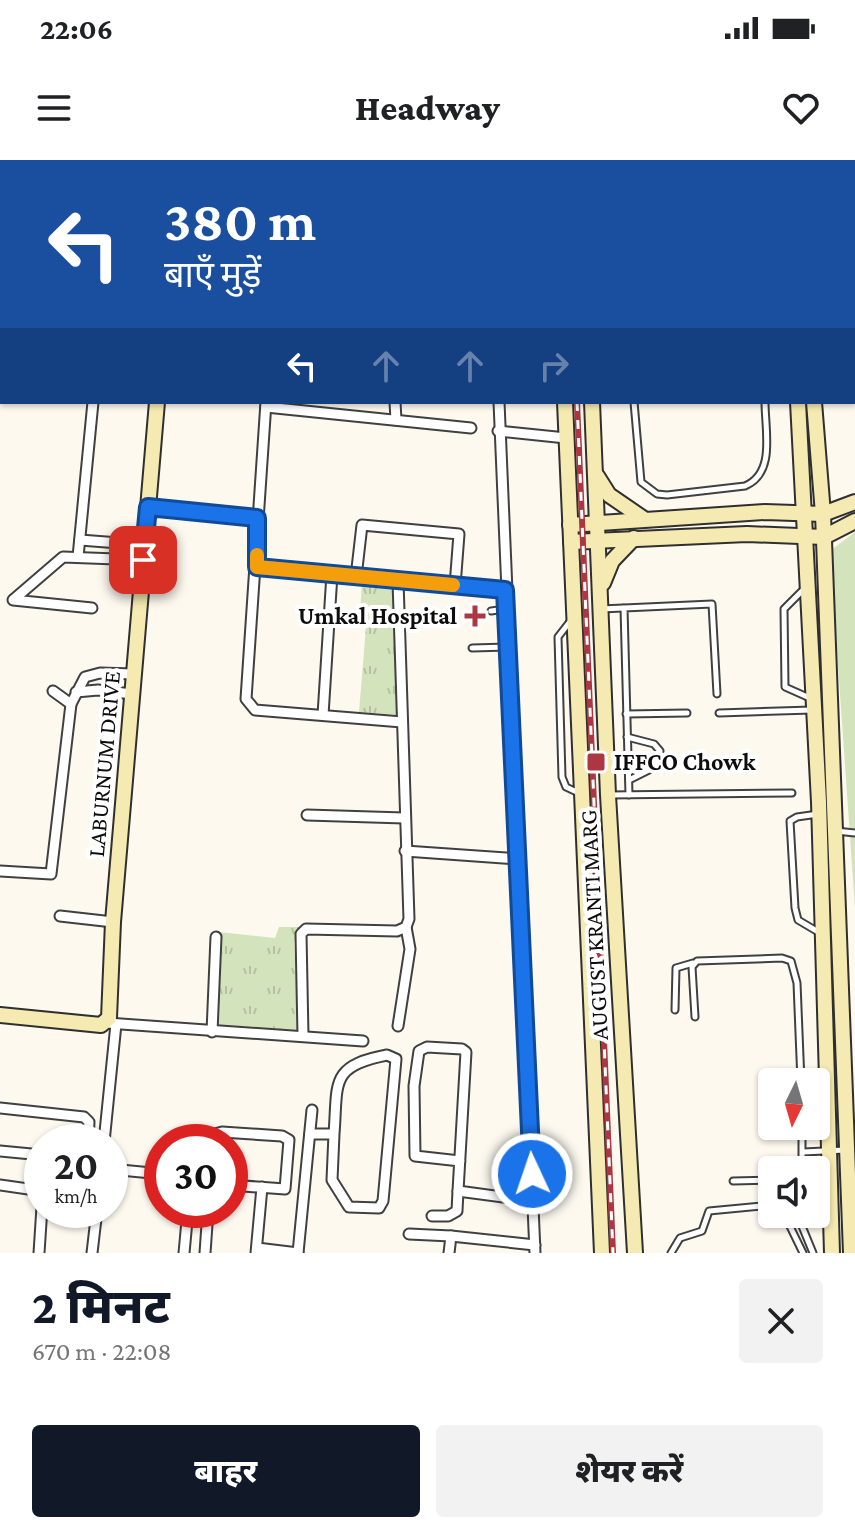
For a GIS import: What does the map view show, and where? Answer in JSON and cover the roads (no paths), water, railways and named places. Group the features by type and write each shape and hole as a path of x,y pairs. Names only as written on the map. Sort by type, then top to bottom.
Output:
{"street":[{"path":"78,557 93,404"},
{"name":"LABURNUM DRIVE","path":"111,1024 113,922 157,404"},
{"path":"402,722 255,710 249,706 247,684 266,404 471,428"},
{"path":"395,404 396,420"},
{"path":"409,1234 507,1242 535,1249 499,404"},
{"name":"AUGUST KRANTI MARG","path":"565,404 602,1253"},
{"name":"AUGUST KRANTI MARG","path":"592,404 608,795 635,1253"},
{"path":"798,404 819,814 827,1156"},
{"path":"814,404 824,537 851,1253"},
{"path":"498,431 566,438"},
{"path":"595,472 609,495 644,519"},
{"path":"570,525 765,512 823,514 855,502"},
{"path":"148,507 257,518"},
{"path":"571,542 634,538 824,537 855,521"},
{"path":"356,577 362,525 459,534 455,586"},
{"path":"600,603 612,561 634,538"},
{"path":"80,540 144,552"},
{"path":"92,608 13,600 63,557 144,552"},
{"path":"257,567 505,590"},
{"path":"323,715 332,574"},
{"path":"398,581 409,919 406,927 410,949 398,1026"},
{"path":"0,871 45,876 54,870 71,704 85,677 100,673 134,674"},
{"path":"76,692 98,690 132,694"},
{"path":"53,691 71,704"},
{"path":"307,815 404,818"},
{"path":"405,851 519,859"},
{"path":"60,916 113,922"},
{"path":"303,1036 301,934 306,929 397,931 406,927"},
{"path":"212,1032 216,937"},
{"path":"0,1015 363,1041"},
{"path":"105,1124 111,1024"},
{"path":"432,1216 448,1216 457,1211 460,1161 466,1052 462,1049 427,1047 419,1051 414,1086 415,1156 460,1161"},
{"path":"392,1056 397,1065 383,1201 379,1208 349,1207 334,1186 334,1134 341,1074 363,1059 392,1056"},
{"path":"0,1108 84,1117 89,1124"},
{"path":"262,1187 256,1251 298,1253 312,1110"},
{"path":"248,1134 287,1137 291,1143 287,1187 248,1186"},
{"path":"310,1134 334,1134"},
{"path":"0,1151 24,1153"},
{"path":"0,1185 24,1188"},
{"path":"458,1191 533,1201"},
{"path":"39,1253 41,1228"},
{"path":"92,1253 95,1228"},
{"path":"184,1253 186,1228"},
{"path":"205,1253 207,1228"},
{"path":"828,1228 832,1253"},
{"path":"449,1253 451,1236"},
{"path":"507,1242 507,1253"}],"lane":[{"path":"634,404 641,482 657,494 667,495 756,482 763,474 766,463 765,404"},
{"path":"808,586 792,597 784,609 782,653 785,687 812,705"},
{"path":"600,603 624,608 712,604 717,694"},
{"path":"624,608 629,795"},
{"path":"491,611 506,609"},
{"path":"472,648 508,647"},
{"path":"719,713 812,705"},
{"path":"626,714 687,713"},
{"path":"627,737 654,744 660,751 657,766 629,780"},
{"path":"608,795 792,793"},
{"path":"819,814 790,821 798,920 821,933"},
{"path":"835,831 855,833"},
{"path":"675,1010 676,968 693,963 782,958 791,961 797,983 800,1068"},
{"path":"693,963 695,1017"},
{"path":"803,1140 803,1156"},
{"path":"803,1152 845,1150"},
{"path":"733,1181 758,1180"},
{"path":"671,1253 680,1238 702,1231 709,1211 758,1206"},
{"path":"791,1228 803,1253"},
{"path":"803,1228 813,1253"}],"railway":[{"path":"577,404 613,1253"}],"place":[{"name":"Umkal Hospital","path":"475,616"},
{"name":"IFFCO Chowk","path":"596,762"}]}
